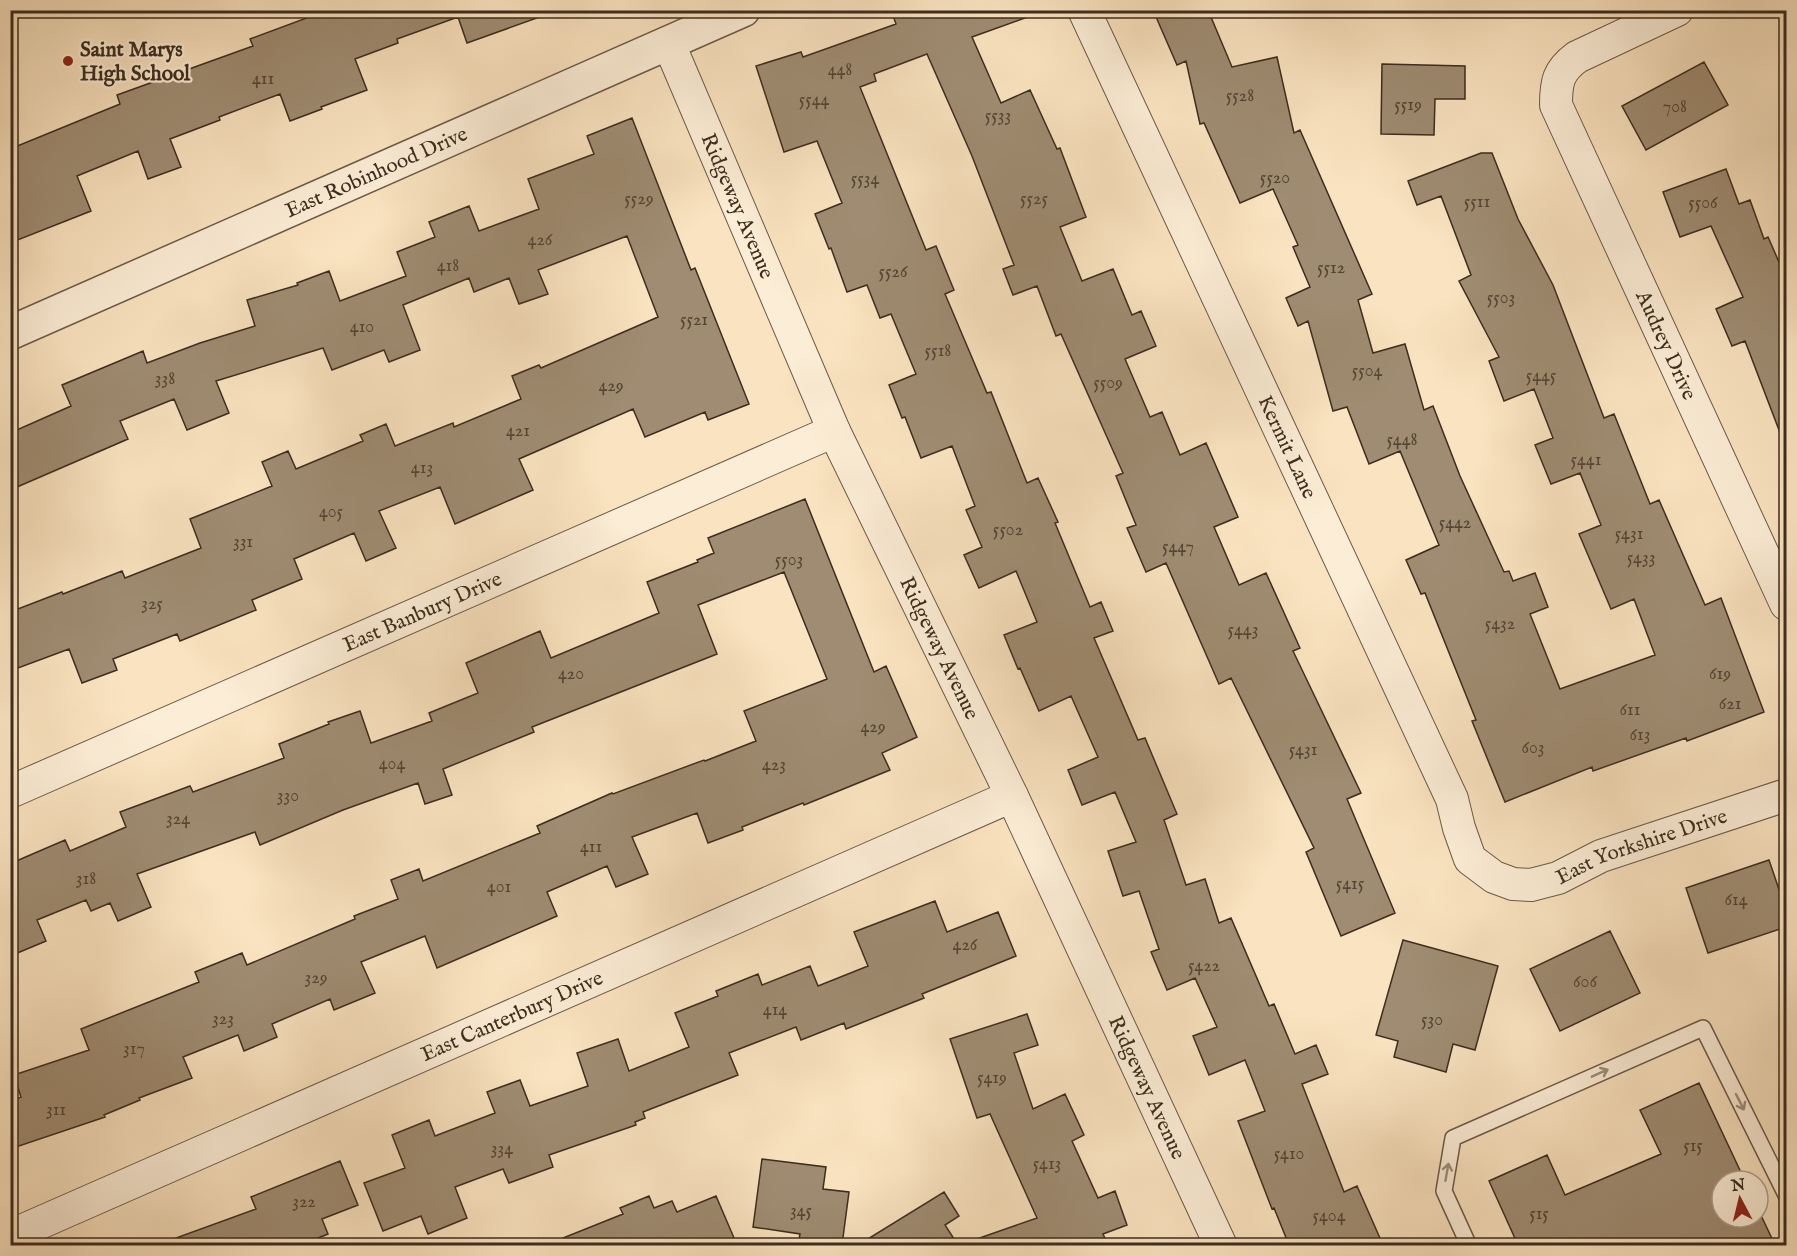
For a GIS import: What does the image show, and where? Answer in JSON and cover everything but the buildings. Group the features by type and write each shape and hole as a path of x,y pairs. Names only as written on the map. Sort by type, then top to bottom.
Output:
{"street":[{"name":"East Robinhood Drive","path":"10,333 743,10"},
{"name":"Kermit Lane","path":"1084,10 1452,799 1470,859 1494,877"},
{"name":"Audrey Drive","path":"1677,10 1577,57 1563,67 1556,86 1556,105 1786,604"},
{"name":"Ridgeway Avenue","path":"669,44 834,431 1012,796 1221,1245"},
{"name":"East Banbury Drive","path":"10,792 834,431"},
{"name":"East Yorkshire Drive","path":"1494,877 1513,884 1531,885 1558,878 1601,856 1786,795"},
{"name":"East Canterbury Drive","path":"10,1236 1012,796"}],"lane":[{"path":"1469,1245 1444,1191 1453,1138 1702,1028 1786,1195"}],"place":[{"name":"Saint Marys High School","path":"68,61"}]}
